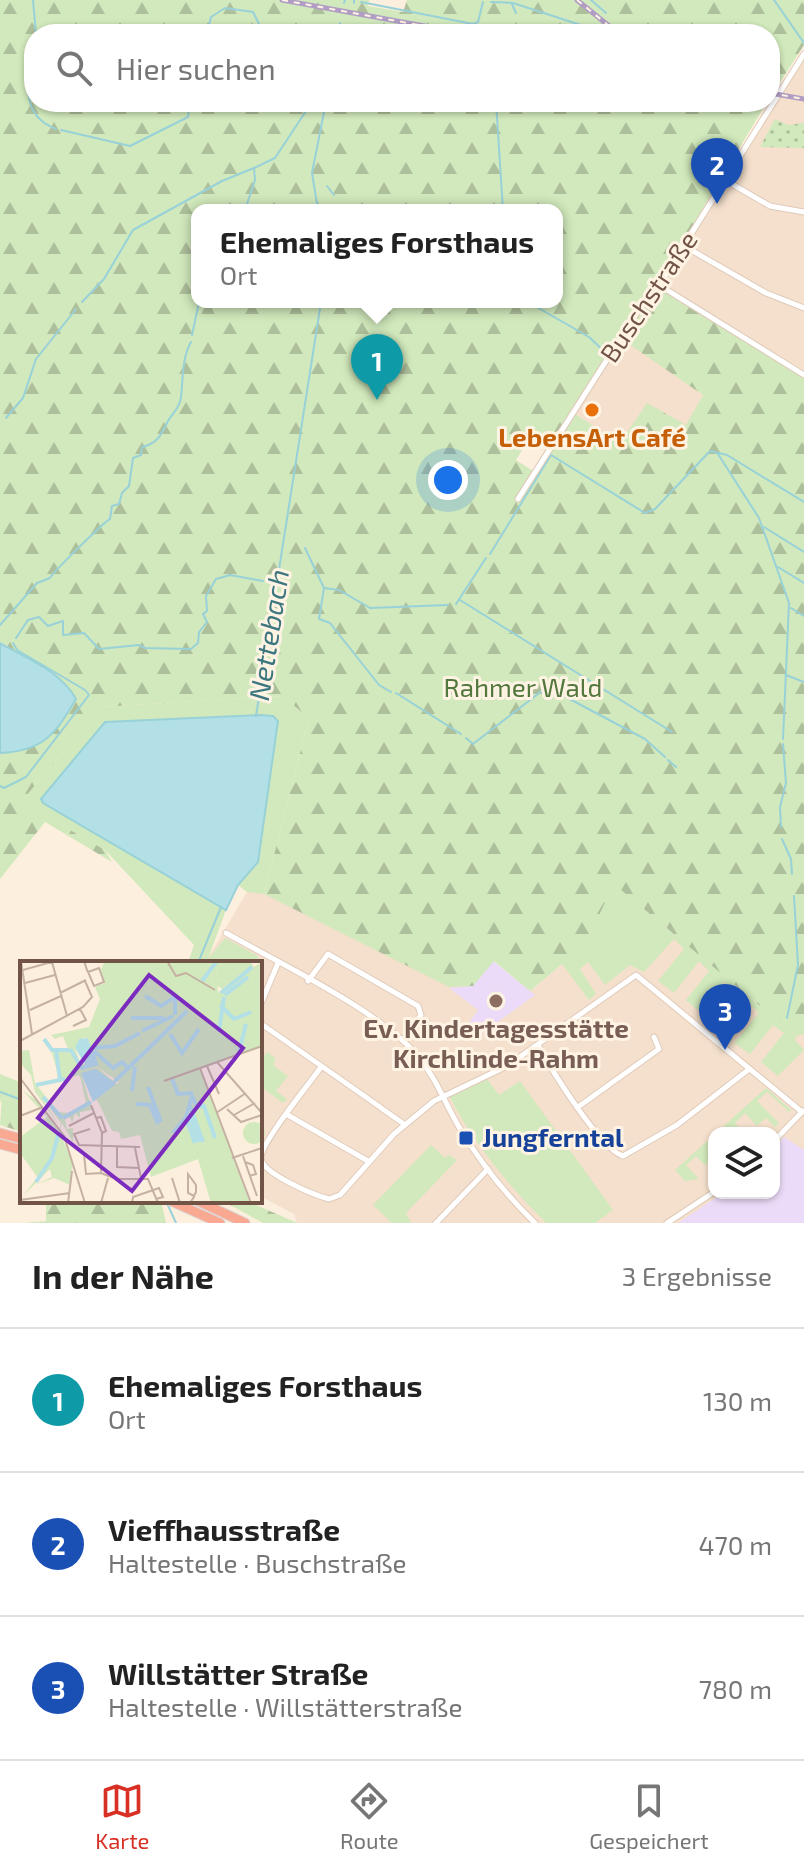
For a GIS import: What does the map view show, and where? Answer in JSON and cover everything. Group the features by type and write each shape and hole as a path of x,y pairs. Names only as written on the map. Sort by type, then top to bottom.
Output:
{"highway":[{"path":"0,1133 20,1138"},
{"path":"0,1144 20,1149"},
{"path":"176,1203 220,1223"},
{"path":"202,1203 245,1223"}],"street":[{"name":"Buschstraße","path":"780,92 804,54"},
{"name":"Buschstraße","path":"518,499 654,286 659,285 768,112"},
{"path":"725,180 770,206 804,212"},
{"path":"684,246 766,293 804,308"},
{"path":"659,285 804,375"},
{"path":"226,933 403,1040 445,1097 457,1124 488,1169 535,1223"},
{"path":"308,981 328,954 418,1006 421,1015 403,1040"},
{"path":"262,1001 278,963"},
{"path":"262,1159 265,1167 277,1175 319,1196 333,1199 404,1124 445,1097 507,1066 636,975 748,1070 803,1112 780,1135"},
{"path":"262,1024 404,1124"},
{"path":"578,1107 659,1049 654,1037"},
{"path":"538,1045 578,1107 614,1152 623,1156 677,1125 748,1070"},
{"path":"262,1154 286,1114 321,1067"},
{"path":"286,1114 368,1161"},
{"path":"436,1223 488,1169"},
{"path":"667,1223 708,1196"}],"shaded area":[{"path":"804,59 804,373 663,284 771,112 780,112 780,97"},
{"path":"626,339 703,395 687,425 620,443 575,414"},
{"path":"614,884 796,1035 804,1034 804,1223 297,1223 294,1214 262,1197 262,961 206,961 247,892 264,893 451,985 493,961 530,991 562,964"},
{"name":"Ev. Kindertagesstätte Kirchlinde-Rahm","path":"493,961 535,995 481,1034 468,1024 478,1010 449,988 473,986"},
{"path":"784,1137 804,1150 804,1223 678,1223 714,1199 780,1199 780,1141"}],"green space":[{"name":"Rahmer Wald","path":"0,0 369,0 368,6 403,12 407,0 804,0 804,45 780,82 780,24 24,24 24,112 761,112 657,285 804,377 804,1034 796,1036 614,884 577,961 562,964 530,991 494,961 473,986 449,987 264,894 309,718 282,696 101,707 21,802 105,850 112,862 45,822 0,879 0,753 18,752 38,664 0,642","holes":["623,340 703,395 686,425 647,403 620,443 575,414","533,432 554,439 533,471 516,460"]},
{"path":"775,119 788,125 804,123 804,148 760,147"},
{"path":"282,696 309,718 264,894 247,892 238,885 258,862 273,716 105,722 42,799 43,803 226,910 208,959 225,938 258,956 257,961 189,961 194,945 105,850 21,802 101,707"},
{"path":"614,884 796,1036 795,1040 804,1050 778,1076 761,1062 784,1033 773,1025 750,1054 734,1043 759,1013 749,1003 722,1036 708,1024 736,991 723,982 699,1011 686,1000 709,971 699,961 674,993 658,981 684,949 674,939 644,972 630,965 605,985 588,962 580,969 596,994 589,1000 562,964 577,960"},
{"path":"267,1052 275,1058 274,1066 288,1076 276,1091 287,1099 283,1103 262,1087 262,1059"},
{"path":"0,1074 20,1082 20,1104 3,1097 0,1103"},
{"path":"487,1079 499,1095 520,1081 613,1210 595,1223 546,1223 532,1209 481,1148 450,1097"},
{"path":"766,1088 791,1110 789,1112 767,1092 757,1101 779,1123 775,1127 766,1118 757,1126 745,1113 735,1123 739,1127 723,1127"},
{"path":"2,1097 20,1104 20,1131 0,1125"},
{"path":"708,1140 708,1162 705,1165 696,1156 686,1165 699,1179 685,1181 675,1170"},
{"path":"431,1145 445,1158 449,1155 457,1160 406,1213 411,1223 392,1223 373,1205"},
{"path":"46,1203 158,1203 162,1205 166,1223 24,1223 46,1221"},
{"path":"227,1203 252,1203 297,1223 263,1223"}],"water":[{"path":"0,643 52,673 76,699 46,739 15,752 0,753"},
{"path":"273,716 278,721 258,862 238,885 226,910 43,803 41,799 105,722"}],"waterway":[{"path":"33,0 35,24"},
{"path":"591,0 606,13"},
{"path":"774,0 804,43"},
{"path":"361,2 473,24 478,22 483,2"},
{"path":"491,2 513,3 578,24"},
{"path":"512,4 516,13"},
{"path":"209,24 211,17 225,8 253,12 259,24"},
{"path":"34,112 56,129"},
{"path":"61,130 130,146 188,117 189,112"},
{"path":"247,204 255,180 254,168 275,158 305,112"},
{"name":"Nettebach","path":"317,204 312,173 324,112"},
{"path":"497,112 503,204"},
{"path":"82,302 104,279 133,230 222,181 254,168"},
{"path":"327,186 334,195"},
{"path":"192,335 198,308"},
{"name":"Nettebach","path":"256,716 320,308"},
{"path":"538,308 589,337 606,353"},
{"path":"6,418 23,398 36,359 76,309"},
{"path":"0,625 37,583 50,578 110,519 112,506 119,504 122,493 129,486 133,458 141,455 142,447 158,439 179,405 184,362 191,342"},
{"path":"490,554 551,455 645,513 655,509 710,451 727,455 804,502"},
{"path":"718,454 759,518 789,603 783,739"},
{"path":"764,527 804,552"},
{"path":"305,548 324,588 319,619 330,623 379,685 391,692"},
{"path":"456,604 486,558"},
{"path":"778,567 804,583"},
{"path":"16,638 28,620 39,617 48,626 63,621 63,635 84,633 99,649 139,645 145,648 191,649 198,643 199,632 207,622 203,614 207,611 206,596 216,579 230,575 263,581"},
{"path":"324,588 339,590 370,608 448,605"},
{"path":"460,600 672,732"},
{"path":"791,608 804,616"},
{"path":"0,786 4,788 26,777 89,695 17,650 13,643"},
{"path":"786,675 804,682"},
{"path":"253,684 261,677"},
{"path":"466,738 473,744 547,687 645,739 665,757"},
{"path":"396,693 461,734"},
{"path":"781,827 780,807 786,783 783,744"},
{"path":"668,760 676,767"},
{"path":"782,839 791,859 792,874"},
{"path":"787,1018 798,965 794,896"},
{"name":"Nettebach","path":"199,961 221,907"},
{"path":"0,1092 20,1099"},
{"path":"167,1203 176,1223"}],"railway":[{"path":"282,0 413,24"},
{"path":"577,0 607,24"},
{"path":"780,95 804,99"}],"place":[{"name":"Vieffhausstraße","path":"717,204"},
{"name":"Ehemaliges Forsthaus","path":"377,400"},
{"name":"LebensArt Café","path":"592,410"},
{"name":"Ev. Kindertagesstätte Kirchlinde-Rahm","path":"496,1001"},
{"name":"Willstätter Straße","path":"725,1050"},
{"name":"Jungferntal","path":"466,1138"}]}
